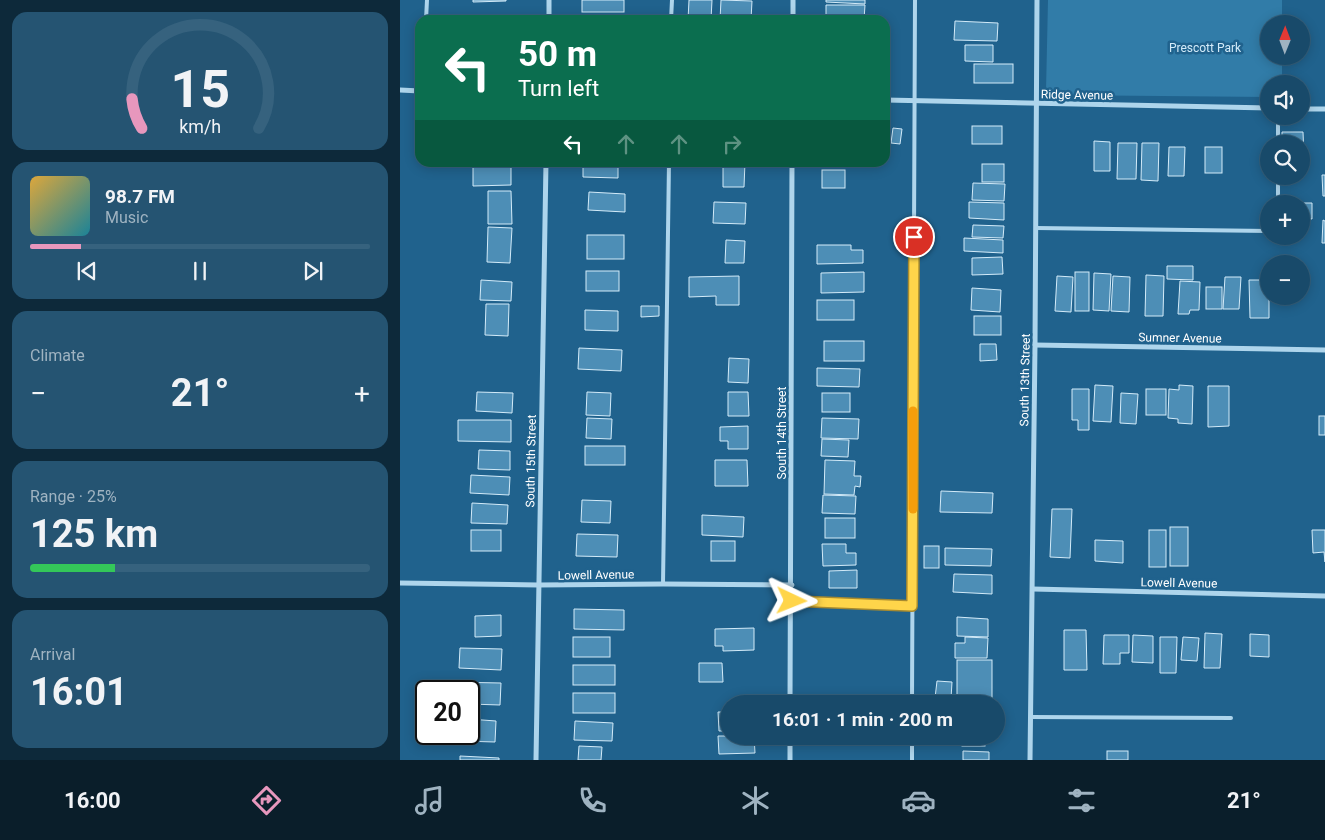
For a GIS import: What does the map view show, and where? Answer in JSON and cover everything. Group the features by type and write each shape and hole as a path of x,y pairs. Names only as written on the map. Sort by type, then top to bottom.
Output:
{"street":[{"path":"549,0 549,15"},
{"path":"793,0 793,15"},
{"name":"South 13th Street","path":"1030,760 1037,0"},
{"path":"400,90 415,91"},
{"name":"Ridge Avenue","path":"890,100 1260,108"},
{"path":"1310,109 1325,109"},
{"name":"South 15th Street","path":"536,760 546,167"},
{"name":"South 14th Street","path":"790,695 792,601 792,167"},
{"name":"Sumner Avenue","path":"1035,345 1325,350"},
{"name":"Lowell Avenue","path":"400,583 538,586 663,584 792,585"},
{"name":"Lowell Avenue","path":"1033,589 1325,596"},
{"path":"790,745 790,760"}],"lane":[{"path":"426,15 427,0"},
{"path":"671,15 672,0"},
{"path":"912,695 915,0"},
{"path":"663,584 669,167"},
{"path":"1036,228 1260,231"},
{"path":"792,601 912,606"},
{"path":"1031,717 1231,718"},
{"path":"912,745 912,760"}],"green space":[{"name":"Prescott Park","path":"1048,0 1282,0 1282,15 1260,15 1260,65 1282,65 1282,75 1260,75 1260,97 1052,95 1046,91"}],"building":[{"path":"473,0 506,0 506,1 473,2"},
{"path":"582,0 624,0 624,12 582,12"},
{"path":"689,0 712,0 711,15 688,15"},
{"path":"721,0 752,1 751,15 720,15"},
{"path":"826,0 865,0 865,4 826,2"},
{"path":"826,5 865,5 864,15 826,15"},
{"path":"955,21 998,23 997,41 954,40"},
{"path":"965,45 993,45 993,62 965,61"},
{"path":"974,64 1013,64 1013,83 974,83"},
{"path":"972,126 1002,126 1002,144 972,144"},
{"path":"893,128 902,129 900,144 891,143"},
{"path":"1282,132 1303,132 1303,135 1282,135"},
{"path":"1094,141 1110,142 1110,171 1094,171"},
{"path":"1118,143 1137,143 1136,179 1117,179"},
{"path":"1142,143 1159,143 1158,181 1141,180"},
{"path":"1169,147 1185,147 1184,176 1168,176"},
{"path":"1205,147 1222,147 1222,173 1205,173"},
{"path":"982,164 1004,164 1004,182 982,182"},
{"path":"473,167 511,167 511,185 473,186"},
{"path":"583,167 618,167 618,178 583,177"},
{"path":"723,167 745,167 744,187 723,187"},
{"path":"822,170 845,170 845,188 822,188"},
{"path":"1322,175 1325,175 1325,196 1323,196"},
{"path":"973,183 1005,184 1004,201 972,200"},
{"path":"488,191 511,191 512,224 488,224"},
{"path":"589,192 625,194 625,212 588,210"},
{"path":"714,202 746,203 745,224 713,223"},
{"path":"969,202 1004,203 1004,220 969,218"},
{"path":"1310,203 1312,203 1312,219 1310,219"},
{"path":"1323,220 1325,221 1325,243 1322,243"},
{"path":"973,225 1004,226 1003,238 972,237"},
{"path":"488,227 512,228 510,263 487,262"},
{"path":"587,235 624,235 624,259 587,259"},
{"path":"964,238 1003,240 1003,253 964,251"},
{"path":"726,240 745,241 744,263 725,263"},
{"path":"817,245 851,245 851,250 863,250 863,263 817,264"},
{"path":"1002,257 1003,274 972,275 972,258"},
{"path":"1167,266 1193,266 1193,280 1167,279"},
{"path":"586,271 619,271 619,291 586,291"},
{"path":"864,272 864,292 821,293 821,273"},
{"path":"1075,272 1089,272 1089,311 1075,311"},
{"path":"1094,273 1111,274 1109,311 1093,310"},
{"path":"1146,275 1164,276 1163,316 1145,316"},
{"path":"739,276 739,305 716,305 716,296 689,297 689,277"},
{"path":"1057,276 1073,277 1071,312 1055,311"},
{"path":"1113,276 1130,277 1129,312 1111,311"},
{"path":"1225,277 1241,277 1239,309 1223,309"},
{"path":"481,280 512,282 511,301 480,300"},
{"path":"1249,280 1260,280 1260,305 1269,305 1269,318 1250,318"},
{"path":"1180,281 1200,282 1199,310 1190,310 1189,314 1178,314"},
{"path":"1206,287 1222,287 1222,309 1206,309"},
{"path":"972,288 1001,290 1000,312 971,310"},
{"path":"817,300 854,300 854,320 817,320"},
{"path":"486,304 509,304 508,336 485,335"},
{"path":"641,306 659,306 659,316 641,317"},
{"path":"585,310 618,311 618,331 585,330"},
{"path":"974,316 1001,316 1001,335 974,335"},
{"path":"824,341 864,341 864,361 824,361"},
{"path":"980,344 996,344 997,360 980,361"},
{"path":"579,348 622,350 621,371 578,369"},
{"path":"729,358 749,359 748,383 728,382"},
{"path":"817,368 860,369 859,387 817,386"},
{"path":"1095,385 1113,386 1111,422 1093,421"},
{"path":"1179,385 1193,386 1192,424 1178,423 1178,419 1168,418 1169,389 1179,390"},
{"path":"1208,386 1229,386 1229,426 1208,427"},
{"path":"1072,389 1089,389 1089,430 1078,430 1078,420 1072,420"},
{"path":"1146,389 1166,389 1166,415 1146,415"},
{"path":"477,392 513,393 512,413 476,411"},
{"path":"587,392 611,393 610,416 586,415"},
{"path":"728,392 748,392 749,416 728,416"},
{"path":"822,393 850,393 850,412 822,412"},
{"path":"1121,393 1138,394 1136,424 1120,423"},
{"path":"1319,416 1325,416 1325,435 1319,435"},
{"path":"587,418 612,419 611,439 586,438"},
{"path":"822,418 859,419 858,439 821,438"},
{"path":"458,420 511,420 511,442 458,441"},
{"path":"748,426 748,449 728,449 728,441 720,441 720,427"},
{"path":"822,439 849,440 848,457 821,456"},
{"path":"585,446 625,446 625,465 585,465"},
{"path":"479,450 510,451 510,470 478,469"},
{"path":"715,460 747,460 748,486 715,486"},
{"path":"825,460 855,461 854,476 861,476 860,487 855,486 854,495 824,494"},
{"path":"471,475 510,477 509,495 470,493"},
{"path":"941,491 993,493 992,513 940,512"},
{"path":"823,495 856,496 855,514 822,513"},
{"path":"582,500 611,501 610,523 581,522"},
{"path":"472,503 508,505 507,524 471,523"},
{"path":"1052,509 1072,509 1070,558 1050,557"},
{"path":"702,515 744,517 743,537 702,535"},
{"path":"825,518 855,518 855,538 825,538"},
{"path":"1170,527 1188,527 1188,566 1170,566"},
{"path":"471,530 501,530 501,551 471,551"},
{"path":"1149,530 1166,530 1166,567 1149,567"},
{"path":"1312,530 1325,530 1325,562 1324,552 1313,553"},
{"path":"577,534 618,535 617,557 576,556"},
{"path":"1095,540 1123,541 1123,563 1095,561"},
{"path":"711,541 735,541 735,561 711,561"},
{"path":"822,544 846,544 846,553 856,553 856,565 823,566"},
{"path":"924,546 939,546 939,568 924,568"},
{"path":"945,548 992,549 991,566 945,565"},
{"path":"857,570 857,588 829,588 829,571"},
{"path":"954,574 992,575 992,594 953,592"},
{"path":"574,609 624,610 624,630 574,629"},
{"path":"501,615 501,636 475,637 475,616"},
{"path":"957,617 988,619 988,637 957,636"},
{"path":"754,628 754,650 723,651 723,646 715,646 715,629"},
{"path":"1064,630 1086,630 1087,670 1064,670"},
{"path":"1205,633 1222,634 1220,668 1204,668"},
{"path":"1250,634 1269,635 1269,657 1250,656"},
{"path":"1104,635 1129,635 1129,653 1120,653 1120,664 1103,664"},
{"path":"1133,635 1153,636 1153,663 1132,662"},
{"path":"573,637 610,637 610,657 573,657"},
{"path":"965,637 988,638 987,658 955,658 955,643 965,643"},
{"path":"1160,637 1177,637 1176,673 1160,673"},
{"path":"1183,637 1199,638 1197,661 1181,660"},
{"path":"460,648 502,649 501,670 459,668"},
{"path":"957,660 992,660 992,695 957,695"},
{"path":"699,663 722,663 723,682 699,682"},
{"path":"573,665 615,665 615,685 573,685"},
{"path":"937,681 952,682 951,695 935,695"},
{"path":"480,683 501,683 500,705 480,704"},
{"path":"573,693 615,693 615,713 573,713"},
{"path":"718,712 720,712 720,731"},
{"path":"480,720 496,721 495,742 480,742"},
{"path":"575,721 613,723 612,741 574,740"},
{"path":"718,736 720,736 720,745 755,745 755,753 719,754"},
{"path":"962,745 985,745 985,746"},
{"path":"579,746 602,747 601,760 578,760"},
{"path":"963,751 989,752 989,760 963,760"},
{"path":"1107,751 1128,751 1128,760 1107,760"},
{"path":"460,756 499,758 499,760 460,760"}],"slow traffic":[{"path":"913,411 913,509"}],"route":[{"path":"792,601 912,606 914,237"}]}
